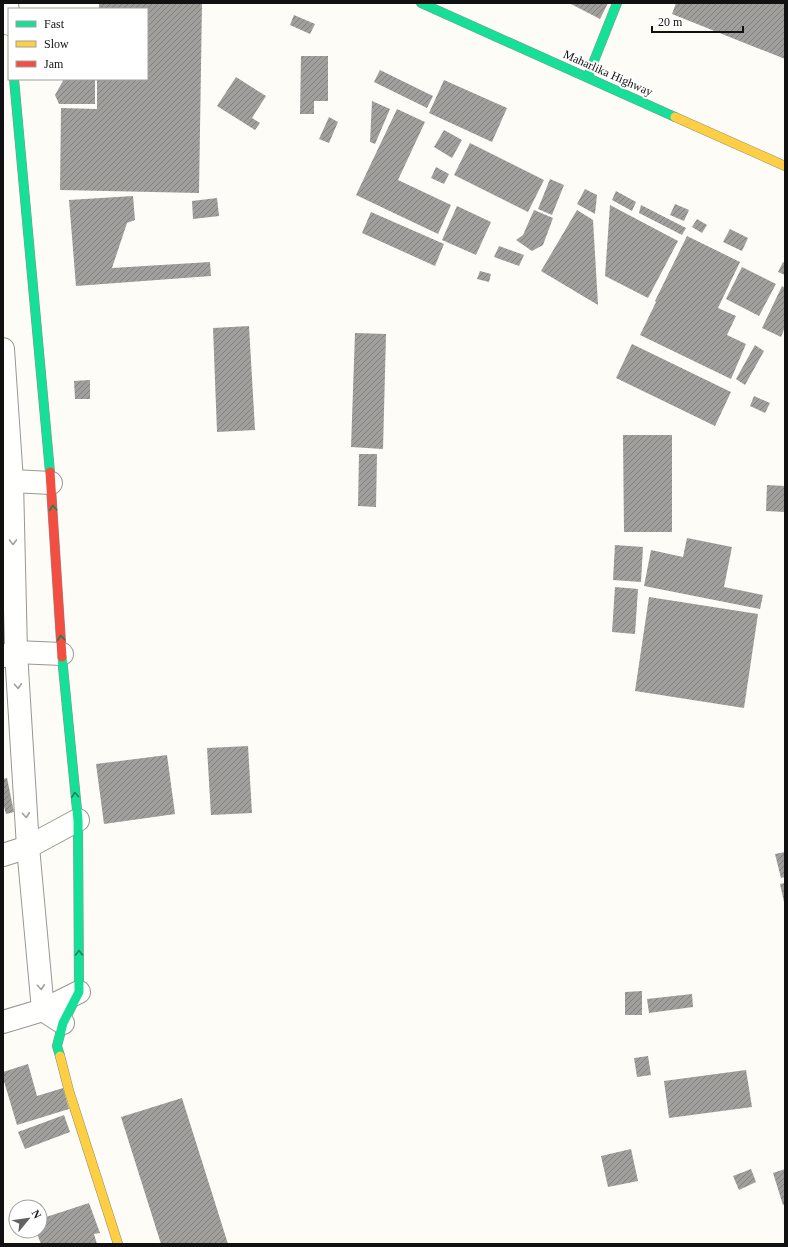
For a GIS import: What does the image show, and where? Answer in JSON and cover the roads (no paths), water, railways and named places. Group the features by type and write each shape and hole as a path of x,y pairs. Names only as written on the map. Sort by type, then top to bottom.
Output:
{"main road":[{"name":"Maharlika Highway","path":"421,3 588,76 785,166"},
{"path":"588,76 617,3"},
{"path":"14,80 51,483 62,654 78,820 79,992 62,1023 57,1046 69,1092 118,1244"}],"street":[{"path":"7,3 8,14"},
{"path":"3,349 7,483 9,654 43,1010"},
{"path":"7,483 51,483"},
{"path":"9,654 62,654"},
{"path":"3,855 28,848 78,820"},
{"path":"3,1022 43,1010 79,992"},
{"path":"43,1010 62,1023"}]}
